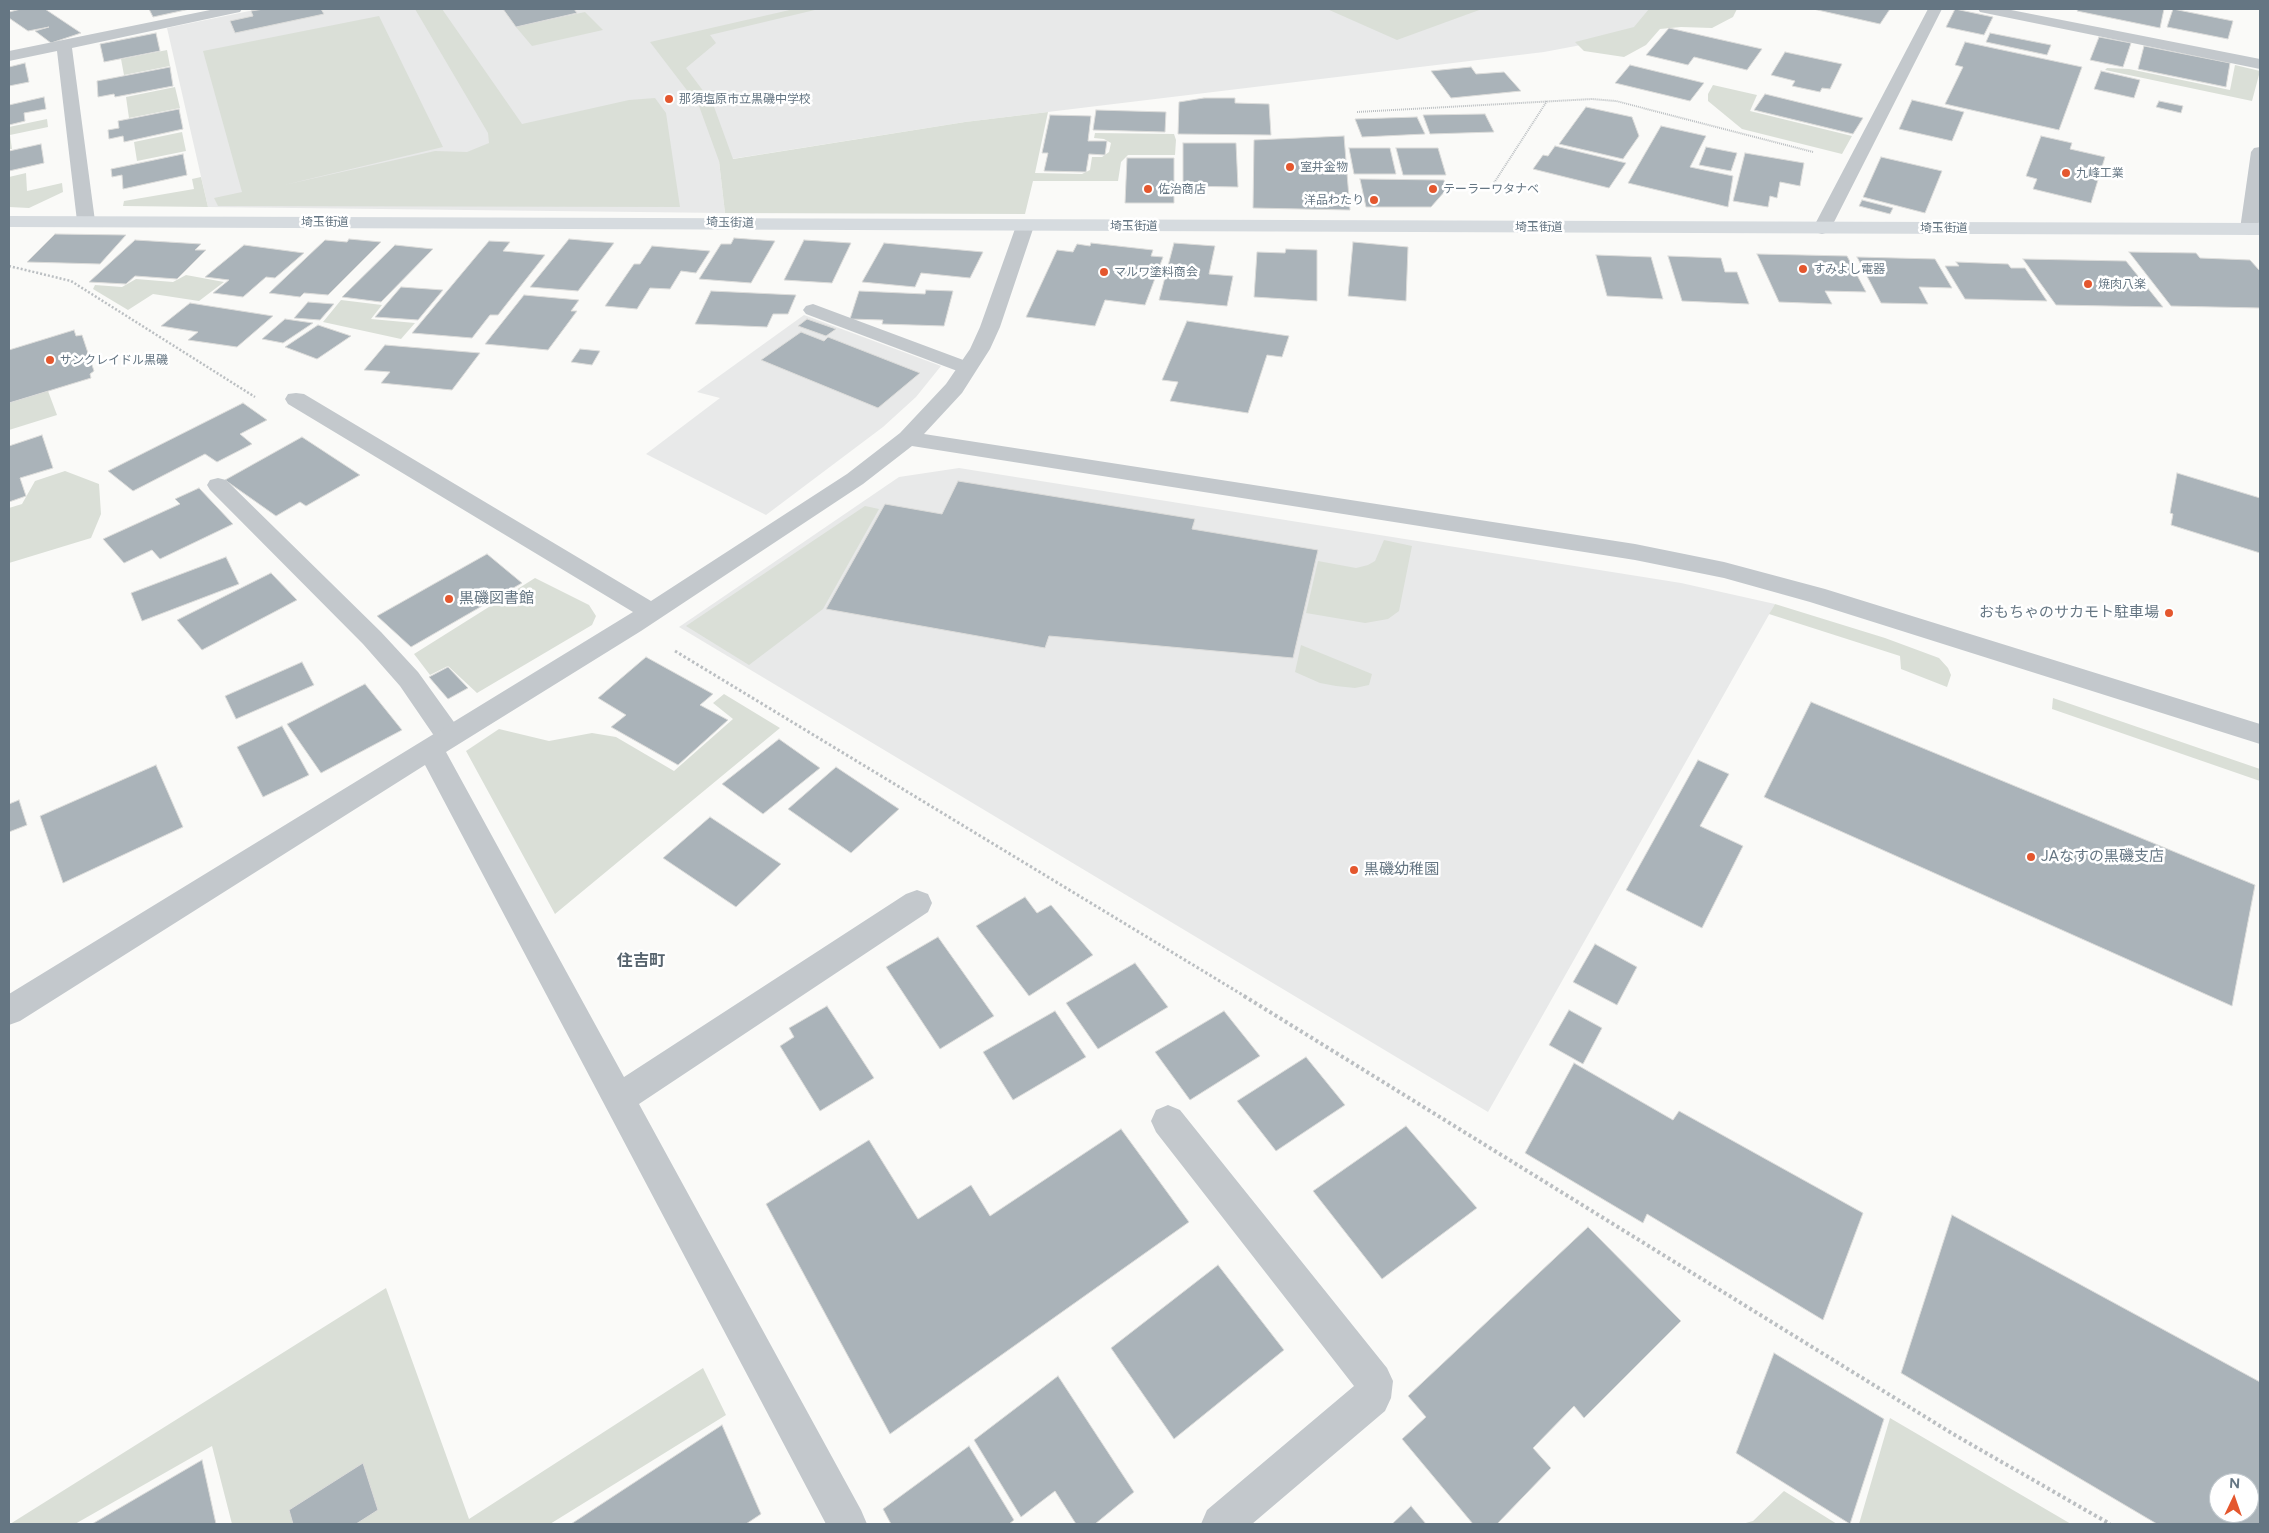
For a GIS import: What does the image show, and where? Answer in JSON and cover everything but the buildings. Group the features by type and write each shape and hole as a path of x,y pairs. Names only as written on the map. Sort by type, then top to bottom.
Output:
{"street":[{"path":"9,56 218,10 235,9"},
{"path":"1822,228 1935,9"},
{"path":"1985,9 2260,64"},
{"path":"64,44 86,221"},
{"path":"2254,229 2260,152"},
{"name":"埼玉街道","path":"9,221 2254,229"},
{"path":"9,1011 440,742 642,619 855,479 908,438 954,388 968,368 980,349 990,327 1025,226"},
{"path":"813,310 968,368"},
{"path":"296,399 642,619"},
{"path":"908,438 1635,552 1724,570 1816,595 2260,734"},
{"path":"218,485 409,679 618,1098 847,1524"},
{"path":"618,1098 917,903"},
{"path":"1168,1121 1374,1382 1372,1398 1221,1524"}],"path":[{"path":"1357,112 1547,100 1592,99 1616,101 1855,163"},
{"path":"1465,227 1547,100"},
{"path":"642,619 1076,893 1954,1434 2110,1524"}],"shaded area":[{"name":"那須塩原市立黒磯中学校","path":"259,9 1667,9 1629,36 1544,52 965,122 719,161 725,213 208,207 167,28"},
{"path":"415,9 442,9 522,124 629,100 655,98 666,113 680,207 218,206 214,198 242,192 203,51 379,16 443,147 284,185 435,151 467,152 489,143 488,133"},
{"path":"794,9 819,9 710,35 716,43 686,68 713,104 733,159 965,122 1048,112 1035,173 1082,174 1090,170 1092,157 1102,157 1109,152 1111,143 1104,139 1094,138 1095,133 1174,134 1176,140 1175,155 1128,155 1121,162 1118,181 1033,181 1025,214 725,213 719,161 699,106 650,42"},
{"path":"1327,9 1482,9 1397,40"},
{"path":"1649,9 1737,9 1733,17 1712,28 1681,27 1660,29 1646,45 1624,57 1584,51 1575,42 1634,27"},
{"path":"585,12 603,30 532,46 516,27"},
{"path":"167,50 170,66 124,75 121,59"},
{"path":"2235,65 2260,71 2252,101 2105,70 2107,68 2129,69 2230,90"},
{"path":"1713,85 1757,95 1750,111 1852,136 1842,154 1742,129 1708,101 1708,94"},
{"path":"175,87 180,108 129,118 126,97"},
{"path":"47,119 48,127 10,135 12,149 9,149 9,127"},
{"path":"182,132 186,151 137,161 134,142"},
{"path":"26,173 27,191 62,183 63,192 29,208 9,207 9,177"},
{"path":"201,177 208,207 123,206 124,201 194,189 192,179"},
{"path":"186,275 224,282 199,301 153,294 128,310 93,289 95,285 122,287 136,279 173,282"},
{"path":"341,300 382,305 371,319 415,323 401,339 323,322"},
{"path":"804,315 941,366 916,397 883,427 766,515 646,454 720,398 697,392"},
{"path":"48,391 57,415 9,430 9,403"},
{"name":"黒磯幼稚園","path":"959,468 1681,583 1775,604 1488,1112 679,627 899,477"},
{"path":"65,471 99,484 101,514 91,538 9,563 9,508 22,504 35,481"},
{"path":"865,506 879,509 823,609 749,665 686,626"},
{"path":"1384,540 1412,546 1399,611 1388,619 1365,623 1306,613 1318,561 1356,568 1368,565 1375,561"},
{"path":"535,578 589,605 596,616 592,625 477,693 448,666 430,675 414,654"},
{"path":"1775,604 1885,638 1939,658 1948,668 1951,675 1947,687 1901,669 1900,656 1769,614"},
{"path":"1301,645 1372,674 1369,685 1355,688 1336,686 1320,683 1295,672"},
{"path":"724,694 780,728 555,914 466,751 499,729 549,741 592,733 616,737 674,771 733,719 713,703"},
{"path":"2053,698 2260,769 2260,781 2052,709"},
{"path":"386,1288 469,1519 703,1368 726,1415 550,1524 232,1524 212,1446 75,1524 10,1524"},
{"path":"1890,1418 2071,1524 1859,1524"},
{"path":"1784,1491 1837,1524 1742,1524 1753,1521"}],"place":[{"name":"那須塩原市立黒磯中学校","path":"669,99"},
{"name":"室井金物","path":"1290,167"},
{"name":"九峰工業","path":"2066,173"},
{"name":"佐治商店","path":"1148,189"},
{"name":"テーラーワタナベ","path":"1433,189"},
{"name":"洋品わたり","path":"1374,200"},
{"name":"すみよし電器","path":"1803,269"},
{"name":"マルワ塗料商会","path":"1104,272"},
{"name":"焼肉八楽","path":"2088,284"},
{"name":"サンクレイドル黒磯","path":"50,360"},
{"name":"黒磯図書館","path":"449,599"},
{"name":"おもちゃのサカモト駐車場","path":"2169,613"},
{"name":"JAなすの黒磯支店","path":"2031,857"},
{"name":"黒磯幼稚園","path":"1354,870"}],"district":[{"name":"住吉町","path":"641,961"}]}
